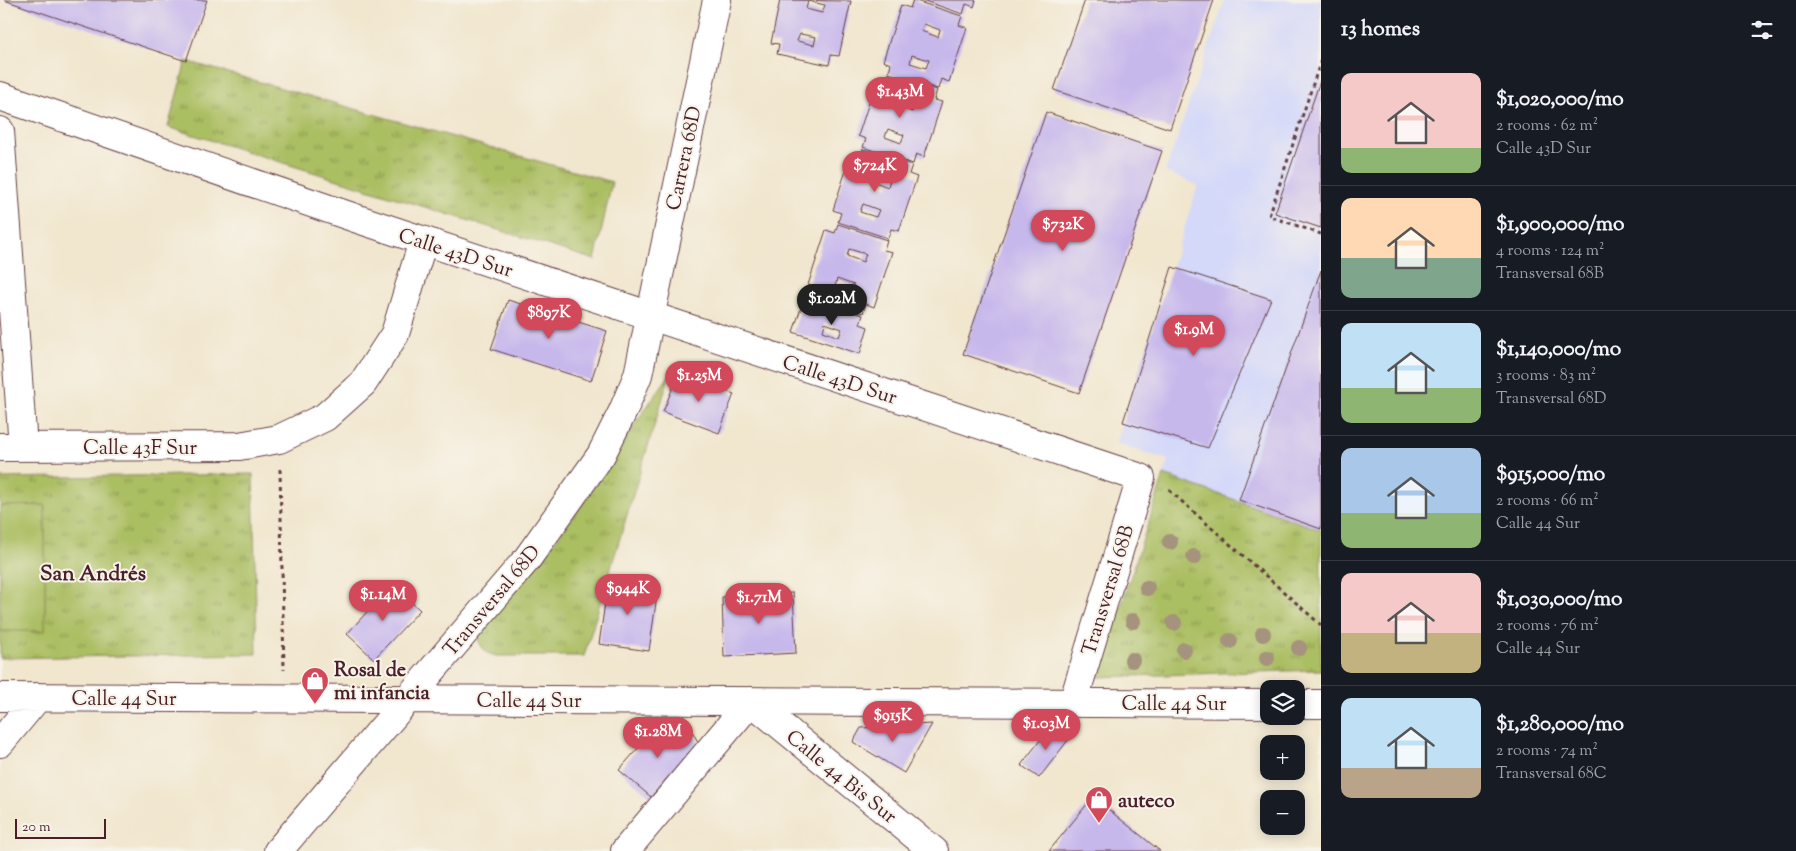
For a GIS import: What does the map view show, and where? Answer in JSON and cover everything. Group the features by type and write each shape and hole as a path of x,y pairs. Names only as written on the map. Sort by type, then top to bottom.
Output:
{"street":[{"name":"Carrera 68D","path":"650,316 717,0"},
{"name":"Calle 43D Sur","path":"0,96 423,241 1141,478"},
{"path":"0,131 11,447"},
{"name":"Calle 43F Sur","path":"11,447 239,446 279,439 325,417 363,383 395,334 423,241"},
{"name":"Transversal 68D","path":"278,851 527,559 601,454 623,411 638,375 650,316"},
{"name":"Transversal 68B","path":"1073,703 1141,478"},
{"name":"Calle 44 Sur","path":"0,697 1260,704"},
{"path":"0,743 38,697"},
{"path":"625,851 751,701"},
{"name":"Calle 44 Bis Sur","path":"751,701 934,851"},
{"path":"1305,704 1321,704"}],"path":[{"path":"1321,60 1269,216 1321,234"},
{"path":"279,439 285,698"},
{"path":"1168,489 1321,626"}],"shaded area":[{"path":"1225,0 1321,0 1321,529 1164,475 1168,460 1116,444 1198,185 1165,172"}],"green space":[{"path":"186,61 612,182 595,260 168,127"},
{"path":"670,374 584,656 496,656 485,652 478,640 483,626 527,578 583,504 632,428"},
{"path":"253,474 257,654 0,658 0,478"},
{"path":"1164,475 1321,530 1321,670 1098,677"},
{"path":"45,505 45,631 0,631 0,506"}],"building":[{"path":"4,0 207,0 186,61"},
{"path":"780,0 851,1 839,56 831,55 829,65 777,54 779,44 771,43","holes":["808,1 825,5 822,13 806,9","800,34 816,37 814,45 797,41"]},
{"path":"913,0 962,16 959,25 967,28 949,82 941,79 938,89 888,73 891,64 883,61 901,5 910,8","holes":["924,24 940,30 938,37 921,31","912,55 929,60 926,68 910,63"]},
{"path":"922,0 976,0 974,7 966,4 963,14"},
{"path":"1085,0 1214,0 1170,129 1054,90"},
{"path":"888,75 937,90 934,100 942,102 924,157 916,154 913,164 863,147 866,139 858,136 876,81 885,83","holes":["899,98 915,104 912,112 896,106","888,129 904,135 901,143 885,137"]},
{"path":"1321,78 1321,228 1275,213"},
{"path":"1046,112 1162,151 1079,393 963,354"},
{"path":"863,149 912,165 909,174 917,177 899,231 891,229 888,238 838,222 841,213 833,210 851,155 860,158","holes":["874,173 890,179 888,187 872,181","863,204 879,210 876,217 860,212"]},
{"path":"838,224 887,240 884,250 892,252 874,307 866,304 863,313 813,297 816,288 808,285 826,230 835,233","holes":["849,249 866,254 863,262 847,256","837,279 854,285 851,293 835,287"]},
{"path":"1172,267 1271,299 1208,448 1123,422"},
{"path":"1321,270 1321,529 1239,500"},
{"path":"508,300 607,331 591,381 491,349"},
{"path":"814,300 863,315 860,324 868,327 860,354 793,332 802,305 811,308","holes":["825,323 842,329 839,337 823,331"]},
{"path":"679,372 734,394 719,433 663,412"},
{"path":"608,582 658,589 649,651 599,644"},
{"path":"392,584 420,610 374,659 347,634"},
{"path":"793,593 796,653 724,657 722,597"},
{"path":"932,724 904,773 853,742 861,728"},
{"path":"691,729 698,742 651,797 619,770 648,737"},
{"path":"1048,730 1075,731 1039,778 1021,765"},
{"name":"auteco","path":"1093,797 1160,851 1049,851"}],"place":[{"name":"Rosal de mi infancia","path":"315,705"},
{"name":"auteco","path":"1099,824"}],"district":[{"name":"San Andrés","path":"93,573"}]}
